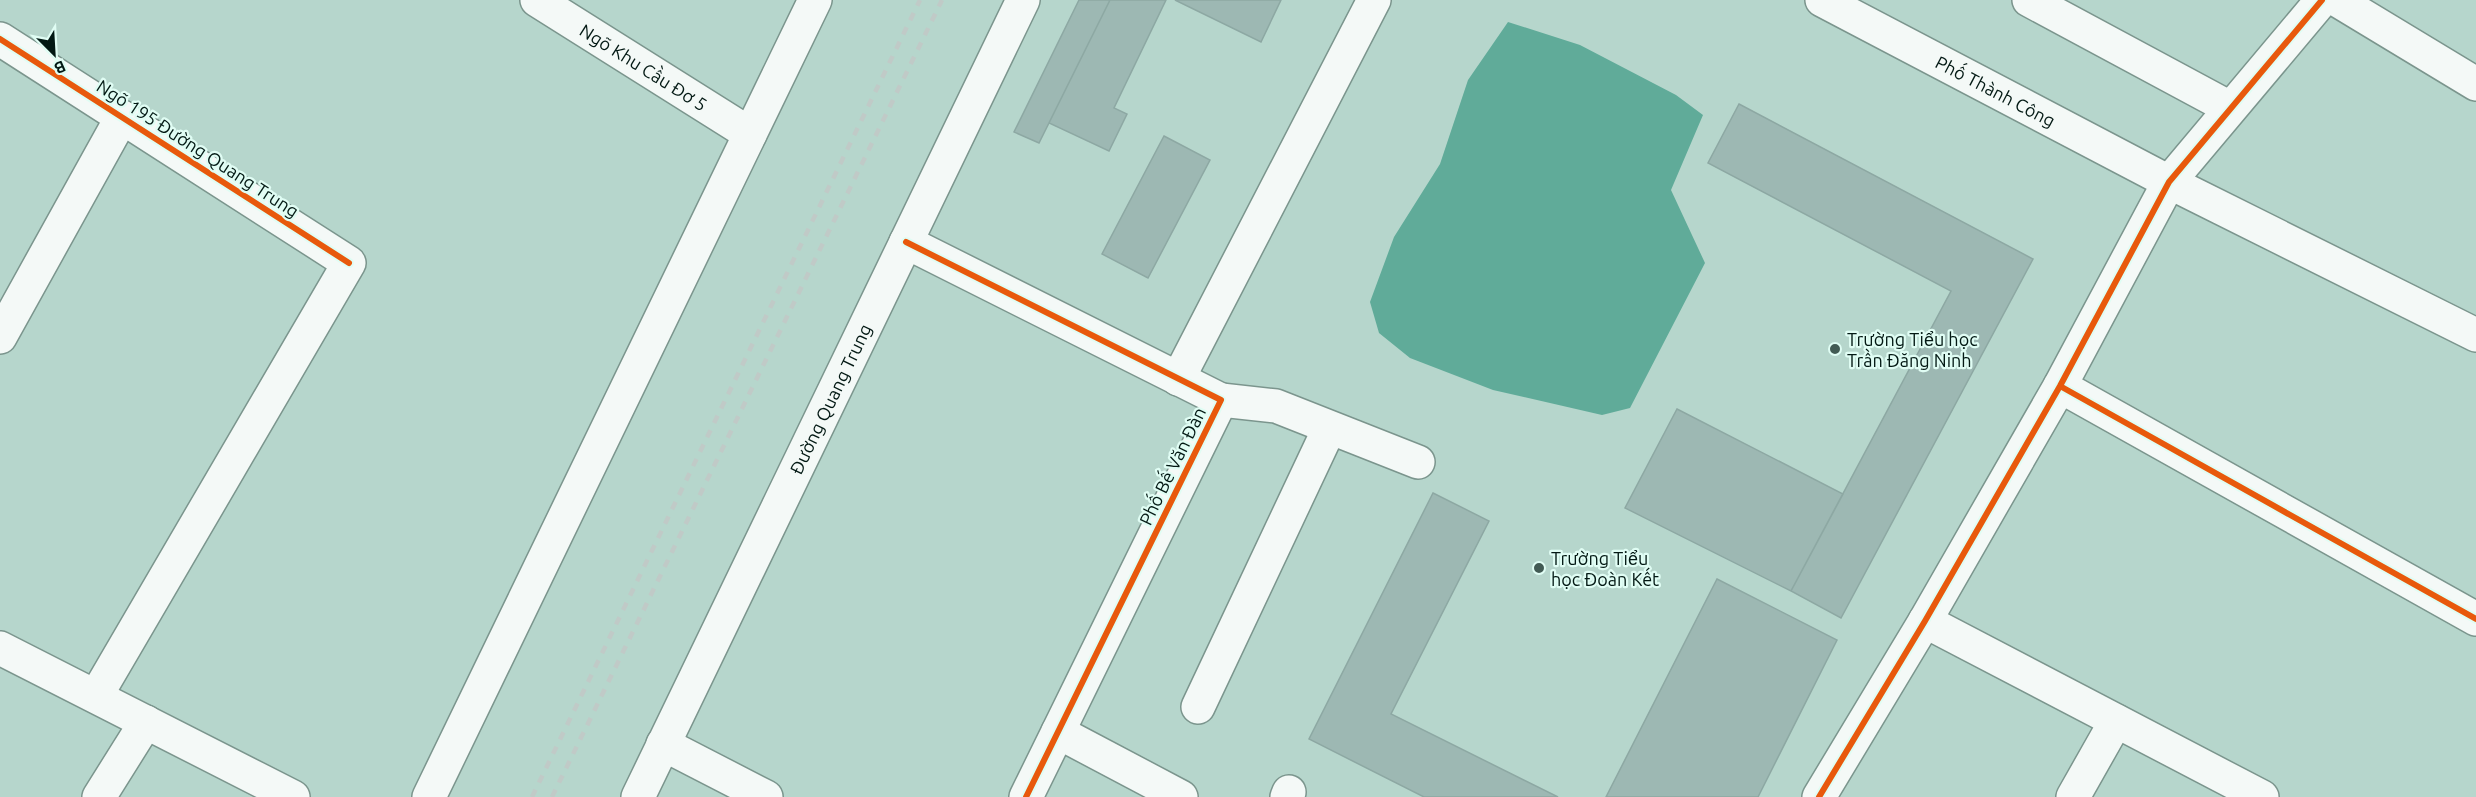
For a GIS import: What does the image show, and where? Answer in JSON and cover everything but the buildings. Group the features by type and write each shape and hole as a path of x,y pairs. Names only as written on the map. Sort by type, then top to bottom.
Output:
{"main road":[{"name":"Ngõ Khu Cầu Đơ 5","path":"537,0 750,134"},
{"path":"429,797 814,0"},
{"name":"Đường Quang Trung","path":"638,797 1023,0"},
{"path":"1179,379 1374,0"},
{"name":"Phố Thành Công","path":"1822,0 2169,182 2476,335"},
{"path":"2030,0 2230,108"},
{"path":"1819,797 1925,621 2060,386 2169,182 2322,0"},
{"path":"2337,0 2476,84"},
{"name":"Ngõ 195 Đường Quang Trung","path":"0,39 349,263 96,696"},
{"name":"Ngõ 195 Đường Quang Trung","path":"0,337 122,117"},
{"name":"Phố Bế Văn Đàn","path":"906,242 1221,400 1026,797"},
{"path":"2060,386 2476,619"},
{"path":"1221,400 1276,406 1329,429 1418,462"},
{"path":"1197,707 1329,429"},
{"path":"1925,621 2262,797"},
{"path":"0,648 293,797"},
{"path":"2073,797 2116,721"},
{"path":"99,797 146,722"},
{"path":"1058,732 1181,797"},
{"path":"663,744 766,797"}],"shaded area":[{"path":"1508,22 1580,45 1676,95 1703,115 1671,190 1705,263 1630,408 1602,415 1493,390 1410,358 1379,333 1370,302 1394,237 1440,164 1468,80"}],"railway":[{"path":"532,797 920,0"},
{"path":"552,797 942,0"}],"cycle path":[{"path":"1819,797 1925,621 2060,386 2169,182 2322,0"},
{"path":"0,39 349,263"},
{"path":"906,242 1221,400 1026,797"},
{"path":"2060,386 2476,619"}],"place":[{"name":"Trường Tiểu học Trần Đăng Ninh","path":"1835,349"},
{"name":"Trường Tiểu học Đoàn Kết","path":"1539,568"}]}
